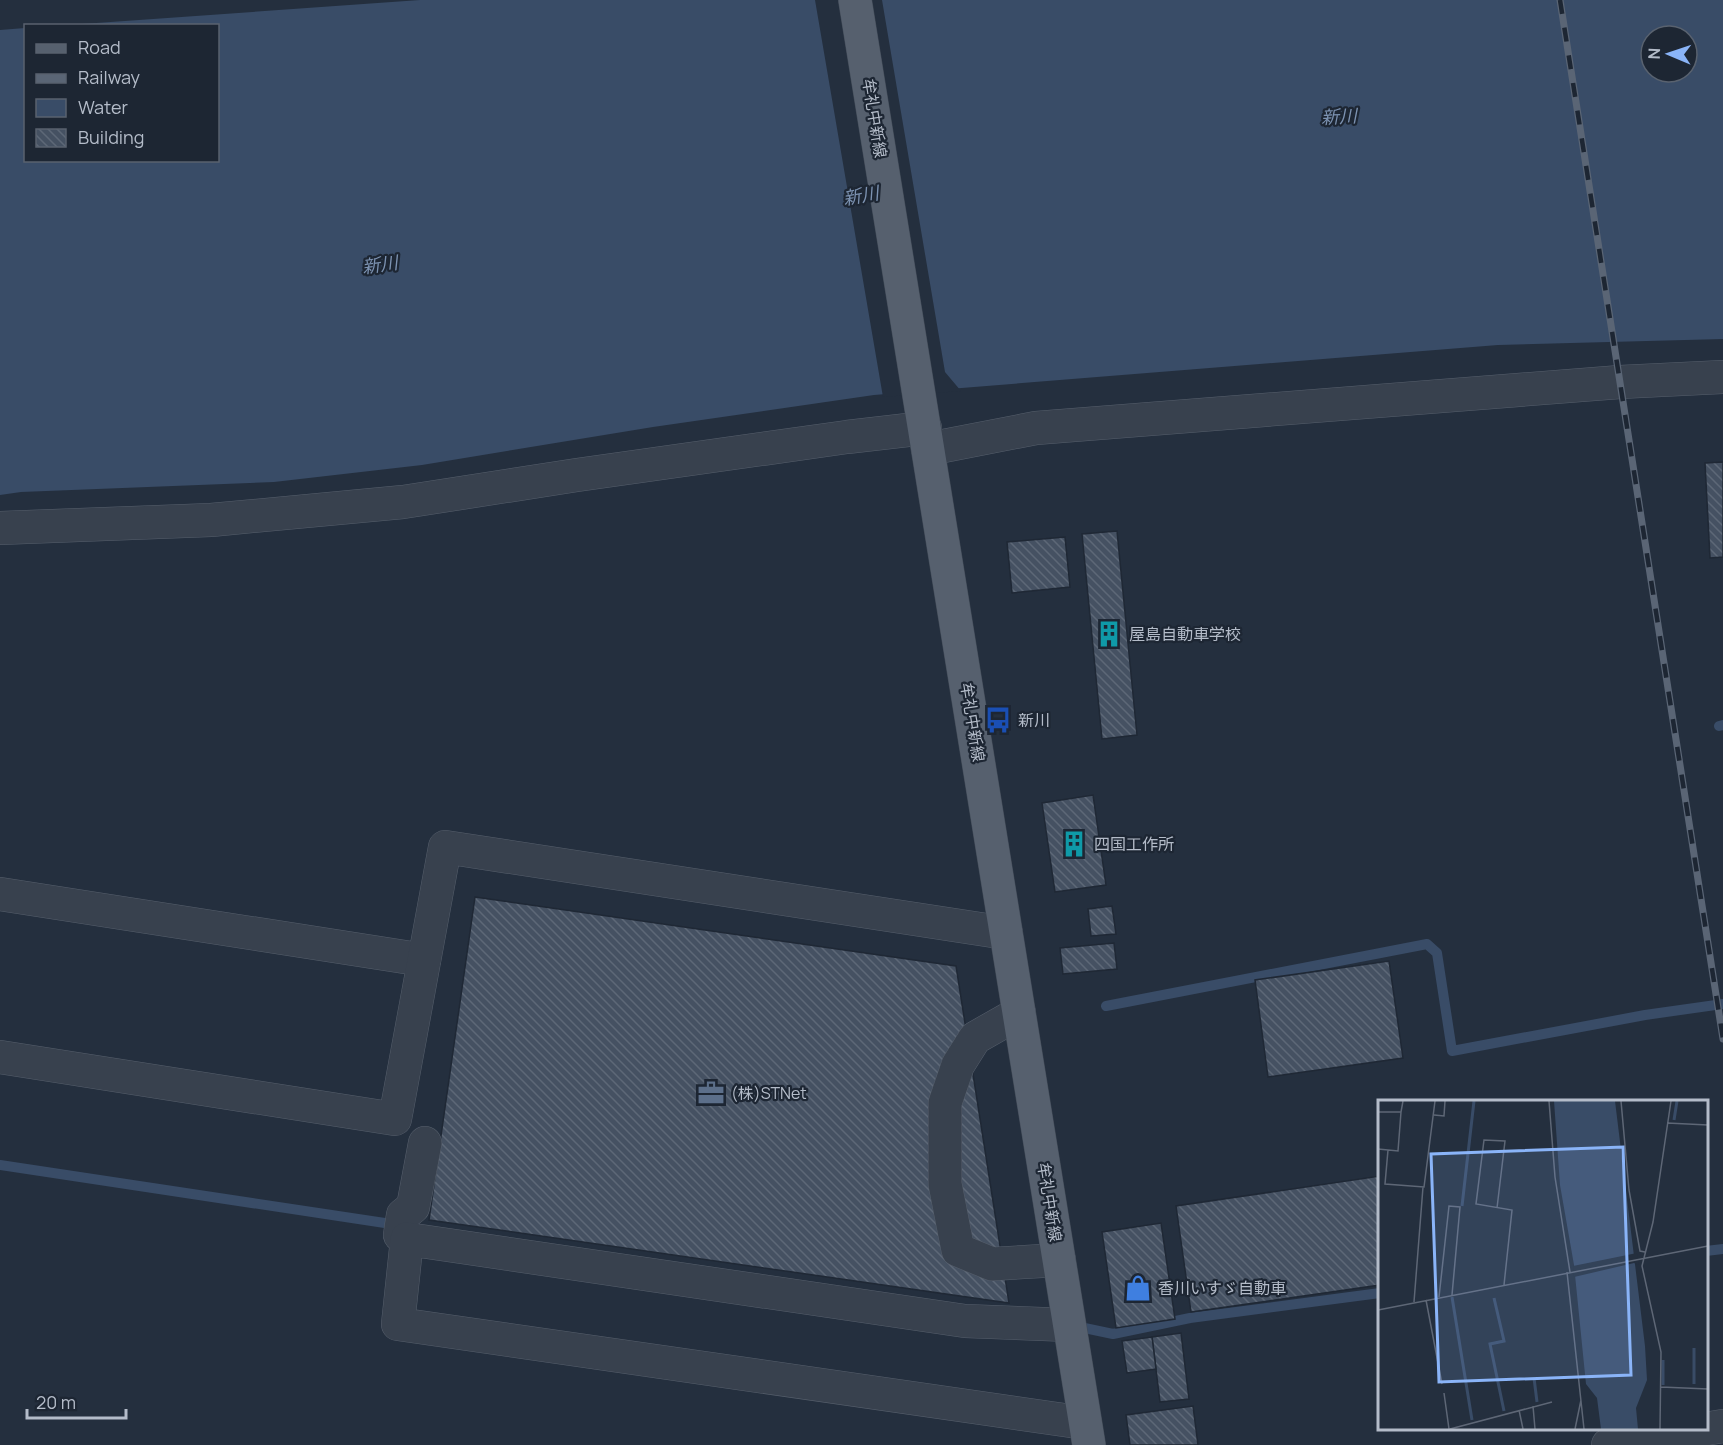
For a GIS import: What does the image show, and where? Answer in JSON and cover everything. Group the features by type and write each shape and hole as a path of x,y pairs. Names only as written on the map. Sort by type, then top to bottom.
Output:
{"main road":[{"name":"牟礼中新線","path":"855,0 1087,1434"}],"street":[{"path":"0,528 211,520 403,502 577,475 925,427 1036,428 1620,382 1723,377"},
{"path":"0,1057 395,1119 445,846 1006,933"},
{"path":"0,894 424,960"},
{"path":"1019,1014 975,1038 958,1065 945,1103 945,1184 958,1250 992,1264 1059,1260"},
{"path":"424,1143 414,1208 403,1215 400,1235 407,1239 965,1321 1069,1325"},
{"path":"407,1239 398,1324 1087,1434"},
{"path":"1708,1428 1723,1426"},
{"path":"1608,1445 1699,1430"}],"water":[{"path":"420,0 1723,0 1723,339 1498,345 874,395 653,427 422,465 274,482 21,492 0,495 0,30 24,28 24,162 219,162 219,24 82,24"}],"pier":[{"path":"815,0 882,0 945,372 961,391 883,397"}],"building":[{"path":"1723,462 1723,557 1710,558 1705,463"},
{"name":"屋島自動車学校","path":"1117,531 1137,735 1102,739 1082,534"},
{"path":"1065,537 1070,587 1012,593 1007,542"},
{"name":"四国工作所","path":"1093,795 1106,885 1055,892 1042,803"},
{"name":"(株)STNet","path":"475,897 956,966 1009,1303 429,1220"},
{"path":"1112,906 1116,934 1091,936 1088,909"},
{"path":"1114,943 1117,969 1063,974 1060,948"},
{"path":"1389,961 1403,1058 1268,1077 1255,980"},
{"path":"1378,1176 1378,1285 1191,1312 1176,1206"},
{"path":"1161,1223 1175,1319 1116,1328 1102,1232"},
{"path":"1181,1333 1189,1399 1160,1402 1152,1337"},
{"path":"1152,1337 1156,1369 1127,1373 1122,1341"},
{"path":"1193,1406 1198,1445 1130,1445 1126,1415"}],"waterway":[{"path":"1719,726 1723,725"},
{"path":"1106,1006 1427,944 1437,953 1452,1051 1645,1015 1723,1004"},
{"path":"0,1165 398,1225"},
{"path":"1708,1251 1723,1249"},
{"path":"1075,1326 1113,1334 1190,1318 1378,1293"}],"railway":[{"path":"1560,0 1723,1039"}],"place":[{"name":"屋島自動車学校","path":"1109,634"},
{"name":"新川","path":"998,720"},
{"name":"四国工作所","path":"1074,844"},
{"name":"(株)STNet","path":"711,1093"},
{"name":"香川いすゞ自動車","path":"1138,1288"}]}
